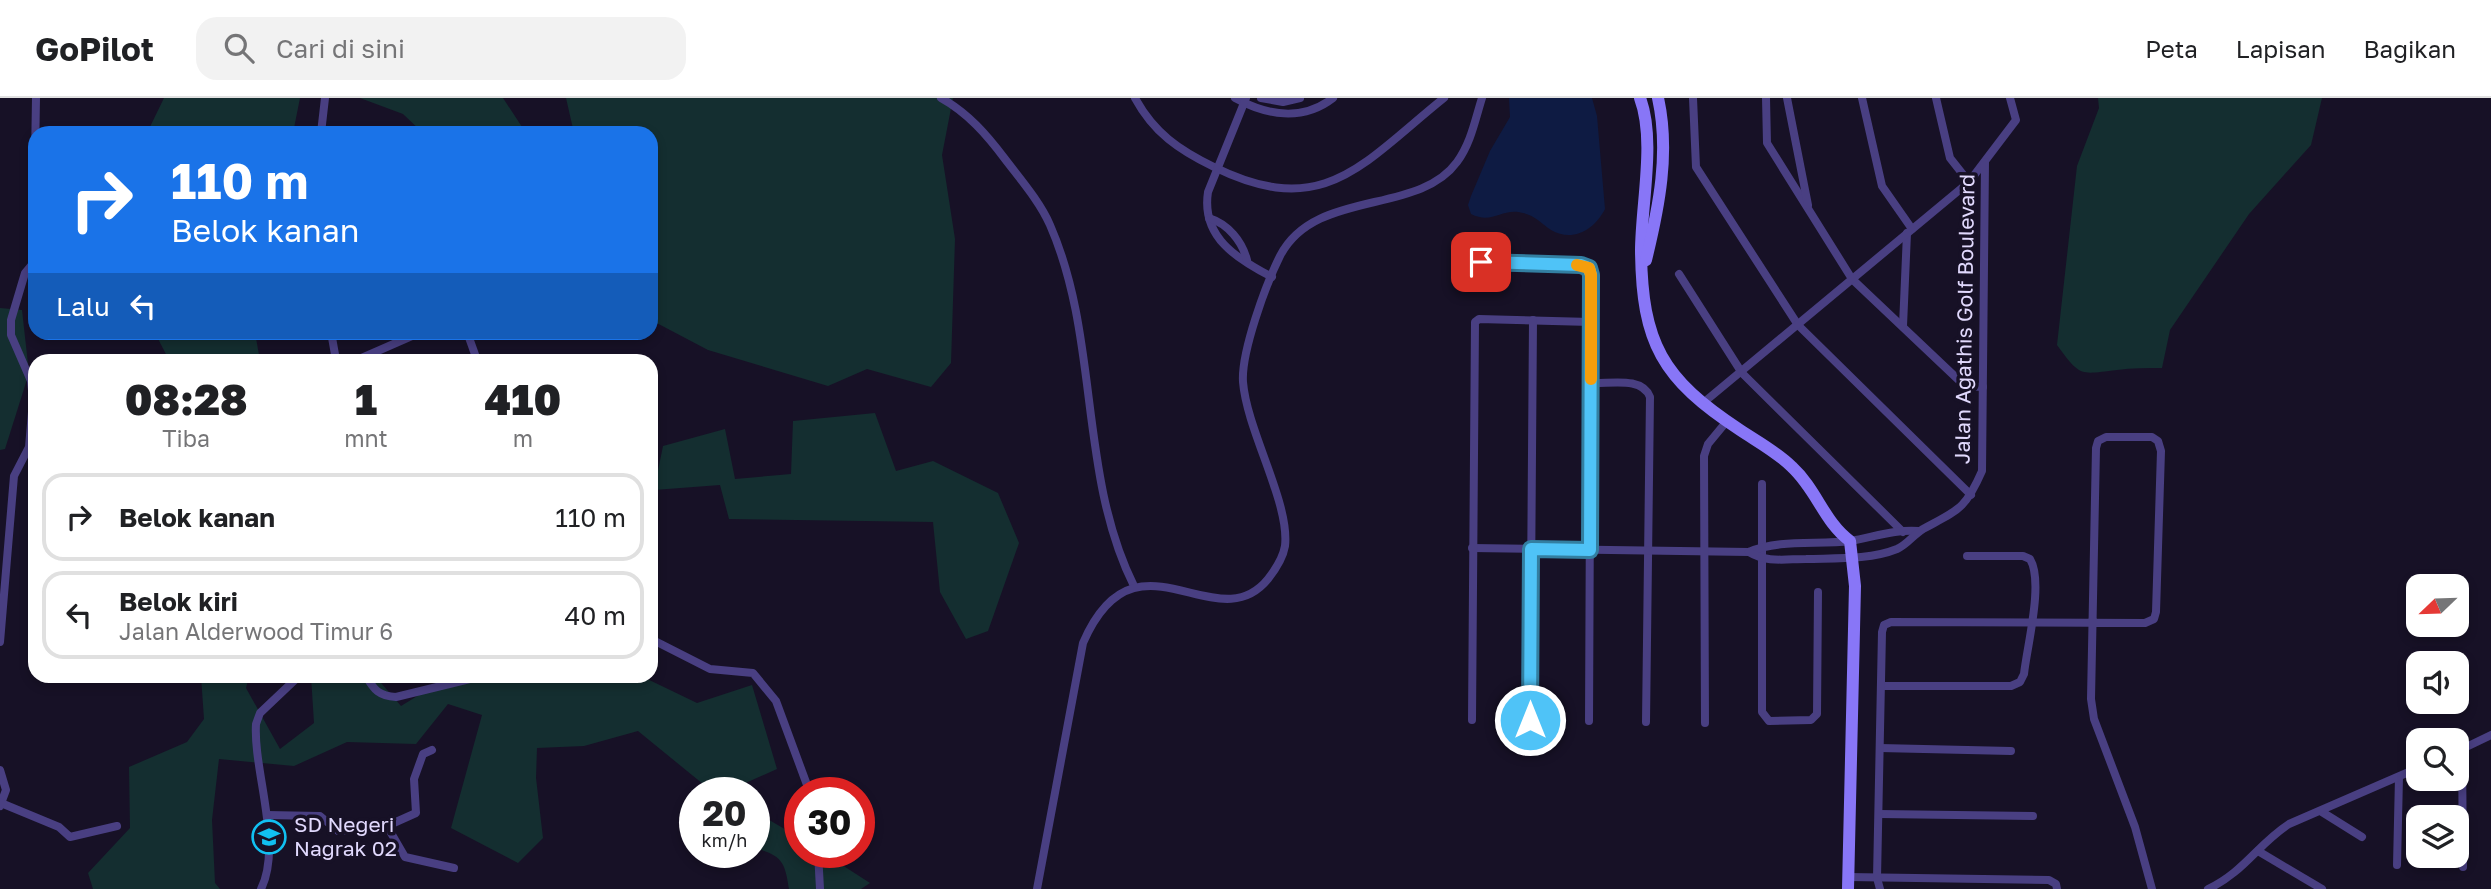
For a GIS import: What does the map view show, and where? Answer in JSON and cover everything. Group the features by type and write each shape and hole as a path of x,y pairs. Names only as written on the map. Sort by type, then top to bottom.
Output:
{"street":[{"path":"36,98 36,126"},
{"path":"322,126 325,98"},
{"path":"941,98 956,106 983,130 1049,222 1060,249 1079,332 1095,451 1111,531 1134,586"},
{"path":"1135,98 1159,133 1180,150 1217,169 1262,187 1286,191 1312,188 1356,168 1444,98"},
{"path":"1235,98 1273,113 1290,114 1309,110 1333,98"},
{"path":"1261,98 1283,102 1300,98"},
{"path":"1037,889 1083,643 1093,619 1109,601 1134,586 1165,586 1222,600 1240,599 1256,591 1278,564 1285,546 1281,519 1253,431 1243,382 1246,351 1281,255 1297,234 1335,212 1417,189 1438,179 1456,164 1468,143 1482,98"},
{"path":"1640,98 1647,128 1641,212 1642,280 1648,330 1658,352 1703,403 1780,455 1804,478 1822,503 1833,529 1850,541 1855,586 1848,883 1877,878 2049,880 2057,886"},
{"path":"1642,280 1657,214 1664,153 1664,126 1658,98"},
{"path":"1693,98 1696,167 1798,325 1971,495"},
{"path":"1766,98 1767,143 1853,279 1965,386 1983,387"},
{"path":"1787,98 1809,209"},
{"path":"1862,98 1882,186 1909,231 1903,326"},
{"path":"1936,98 1950,158 1969,182"},
{"path":"1703,403 1969,182 2015,120 2010,98"},
{"path":"1245,100 1208,191 1206,204 1212,230 1233,255 1247,260 1272,277"},
{"name":"Jalan Agathis Golf Boulevard","path":"1919,531 1956,513 1971,495 1982,471 1985,162"},
{"path":"1209,218 1223,222 1244,248 1247,260"},
{"path":"1481,262 1581,265 1589,268 1591,275 1589,721"},
{"path":"28,269 10,328 28,376"},
{"path":"1679,274 1742,373 1902,530 1909,542"},
{"path":"1472,720 1475,322 1479,319 1591,322"},
{"path":"1530,720 1533,320"},
{"path":"371,354 403,340"},
{"path":"1591,383 1640,384 1647,389 1650,397 1646,722"},
{"path":"1705,723 1704,456 1708,444 1727,421"},
{"path":"0,642 14,476 26,453 28,435"},
{"path":"1880,889 1877,878 1884,625 1891,622 2031,621 2092,622 2145,623 2154,619 2157,612 2161,451 2158,441 2152,438 2106,437 2098,441 2092,622 2091,699 2094,719 2135,827 2152,889"},
{"path":"1762,484 1765,717 1769,721 1811,720 1817,714 1818,592"},
{"path":"1472,548 1749,552 1762,547 1850,541 1902,530 1919,531"},
{"path":"1749,552 1762,560 1852,558 1895,550 1909,542 1919,531"},
{"path":"1881,686 2011,686 2020,682 2024,674 2031,621 2034,566 2030,559 1967,556"},
{"path":"658,643 710,669 752,673 776,701 804,777"},
{"path":"261,889 267,869 267,815 256,724 260,713 292,683"},
{"path":"370,683 382,696 396,697 453,683"},
{"path":"2469,746 2491,736"},
{"path":"1880,748 2011,751"},
{"path":"267,815 323,817 338,831 387,826 416,813 414,779 423,754 432,750"},
{"path":"0,770 6,790 1,805 59,827 70,836 117,826"},
{"path":"2208,889 2230,879 2275,833 2289,824 2406,774"},
{"path":"2397,865 2399,777"},
{"path":"2322,812 2362,837"},
{"path":"1879,814 2033,816"},
{"path":"387,826 405,857 454,868"},
{"path":"2258,851 2322,889"},
{"path":"819,868 820,889"}],"green space":[{"path":"164,98 300,98 294,126 150,126"},
{"path":"360,98 503,98 521,126 416,126 403,114"},
{"path":"566,98 953,98 942,155 955,239 951,363 931,387 867,369 828,386 708,350 658,324 658,126 572,126"},
{"path":"2098,98 2322,98 2311,145 2249,214 2170,330 2162,368 2088,373 2071,363 2057,345 2077,166 2099,108"},
{"path":"0,308 22,310 28,376 5,449 0,450"},
{"path":"159,340 256,340 259,354 166,354"},
{"path":"875,413 896,471 933,461 998,493 1019,543 988,631 966,639 940,592 933,522 729,519 720,485 658,490 658,470 663,446 725,429 735,479 791,474 793,421"},
{"path":"201,683 247,683 246,688 280,749 314,723 311,683 381,683 401,706 439,683 656,683 697,703 752,685 777,769 759,777 694,777 638,731 584,746 537,748 536,778 543,838 518,863 451,828 482,715 448,704 416,744 347,742 294,766 219,759 212,820 215,883 220,889 93,889 88,873 130,828 129,767 187,742 204,719"},
{"path":"770,820 784,829 784,866 771,854"},
{"path":"785,868 847,868 870,883 861,889 789,889"}],"water":[{"path":"1509,98 1592,98 1597,116 1605,209 1589,228 1567,235 1551,230 1523,213 1509,212 1485,218 1471,214 1468,205 1471,196 1490,151 1510,117"}],"slow traffic":[{"path":"1577,265 1589,268 1591,275 1591,379"}],"place":[{"name":"SD Negeri Nagrak 02","path":"269,837"}],"route":[{"path":"1481,262 1581,265 1589,268 1591,275 1590,550 1531,549 1530,720"}]}
